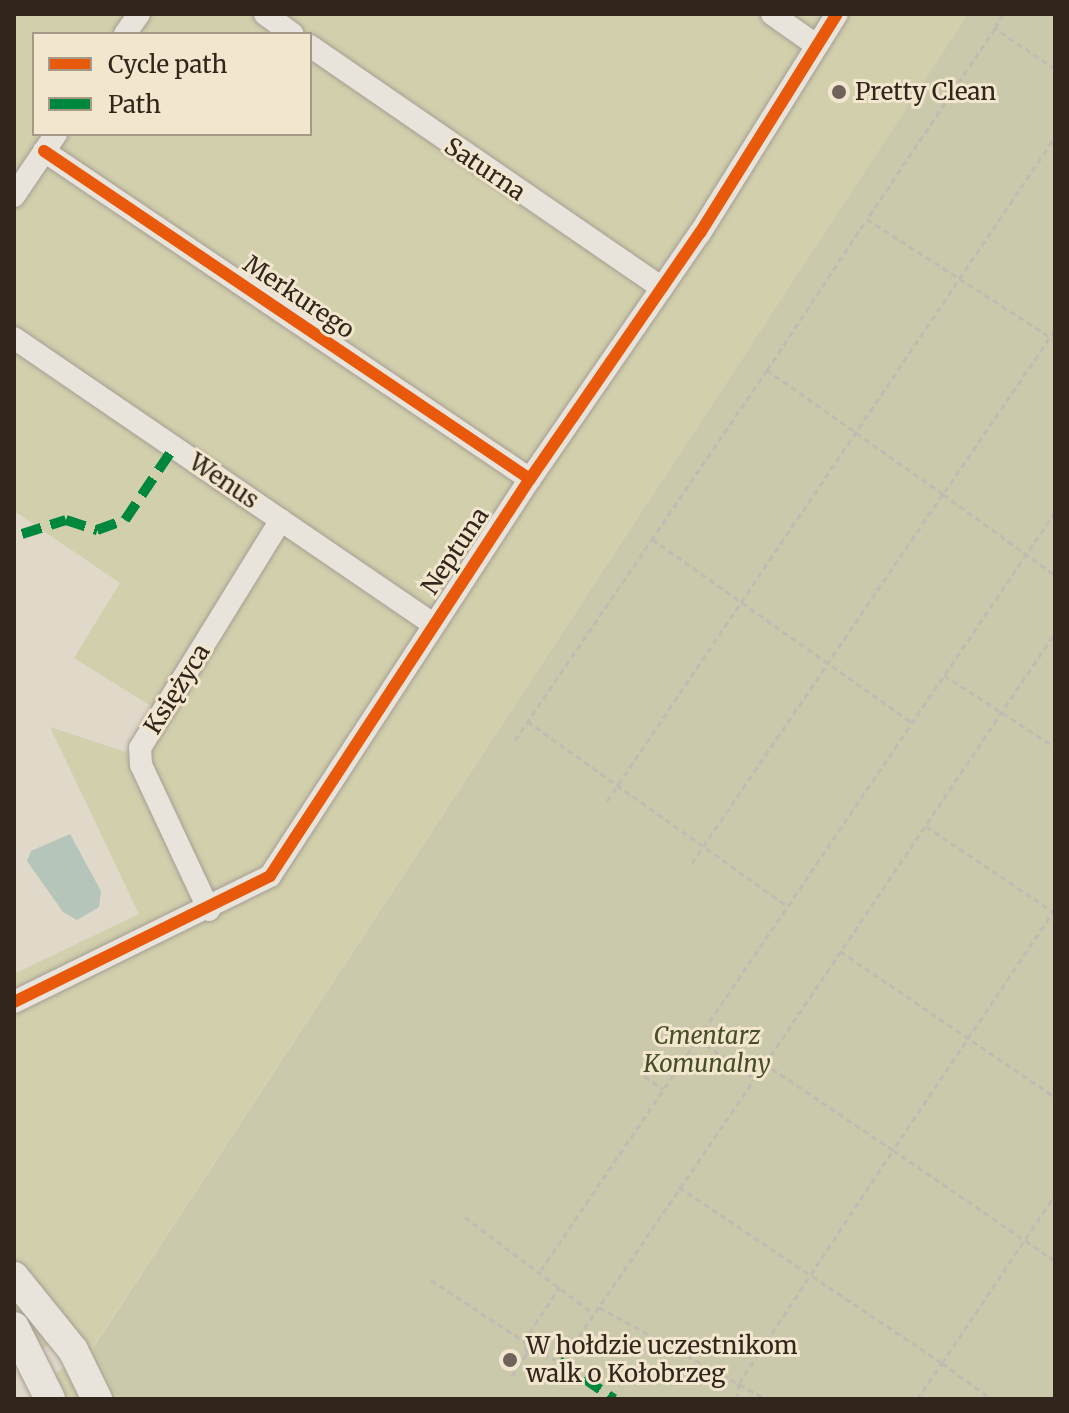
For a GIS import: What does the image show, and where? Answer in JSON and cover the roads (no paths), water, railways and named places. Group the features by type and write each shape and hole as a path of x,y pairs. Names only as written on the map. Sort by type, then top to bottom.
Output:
{"street":[{"path":"126,32 139,14"},
{"path":"265,14 290,32"},
{"path":"772,14 816,45"},
{"name":"Neptuna","path":"14,1002 209,910 270,876 288,853 433,624 662,288 837,14"},
{"name":"Saturna","path":"312,47 662,288"},
{"path":"14,196 50,142"},
{"name":"Merkurego","path":"50,142 530,479"},
{"name":"Wenus","path":"14,338 433,624"},
{"name":"Księżyca","path":"209,910 141,765 140,748 281,520"},
{"path":"14,1277 73,1350 97,1399"},
{"path":"14,1327 50,1399"},
{"path":"36,1370 59,1353 73,1350"}],"place":[{"name":"Pretty Clean","path":"839,92"},
{"name":"W hołdzie uczestnikom walk o Kołobrzeg","path":"510,1360"}],"park label":[{"name":"Cmentarz Komunalny","path":"707,1050"}]}
